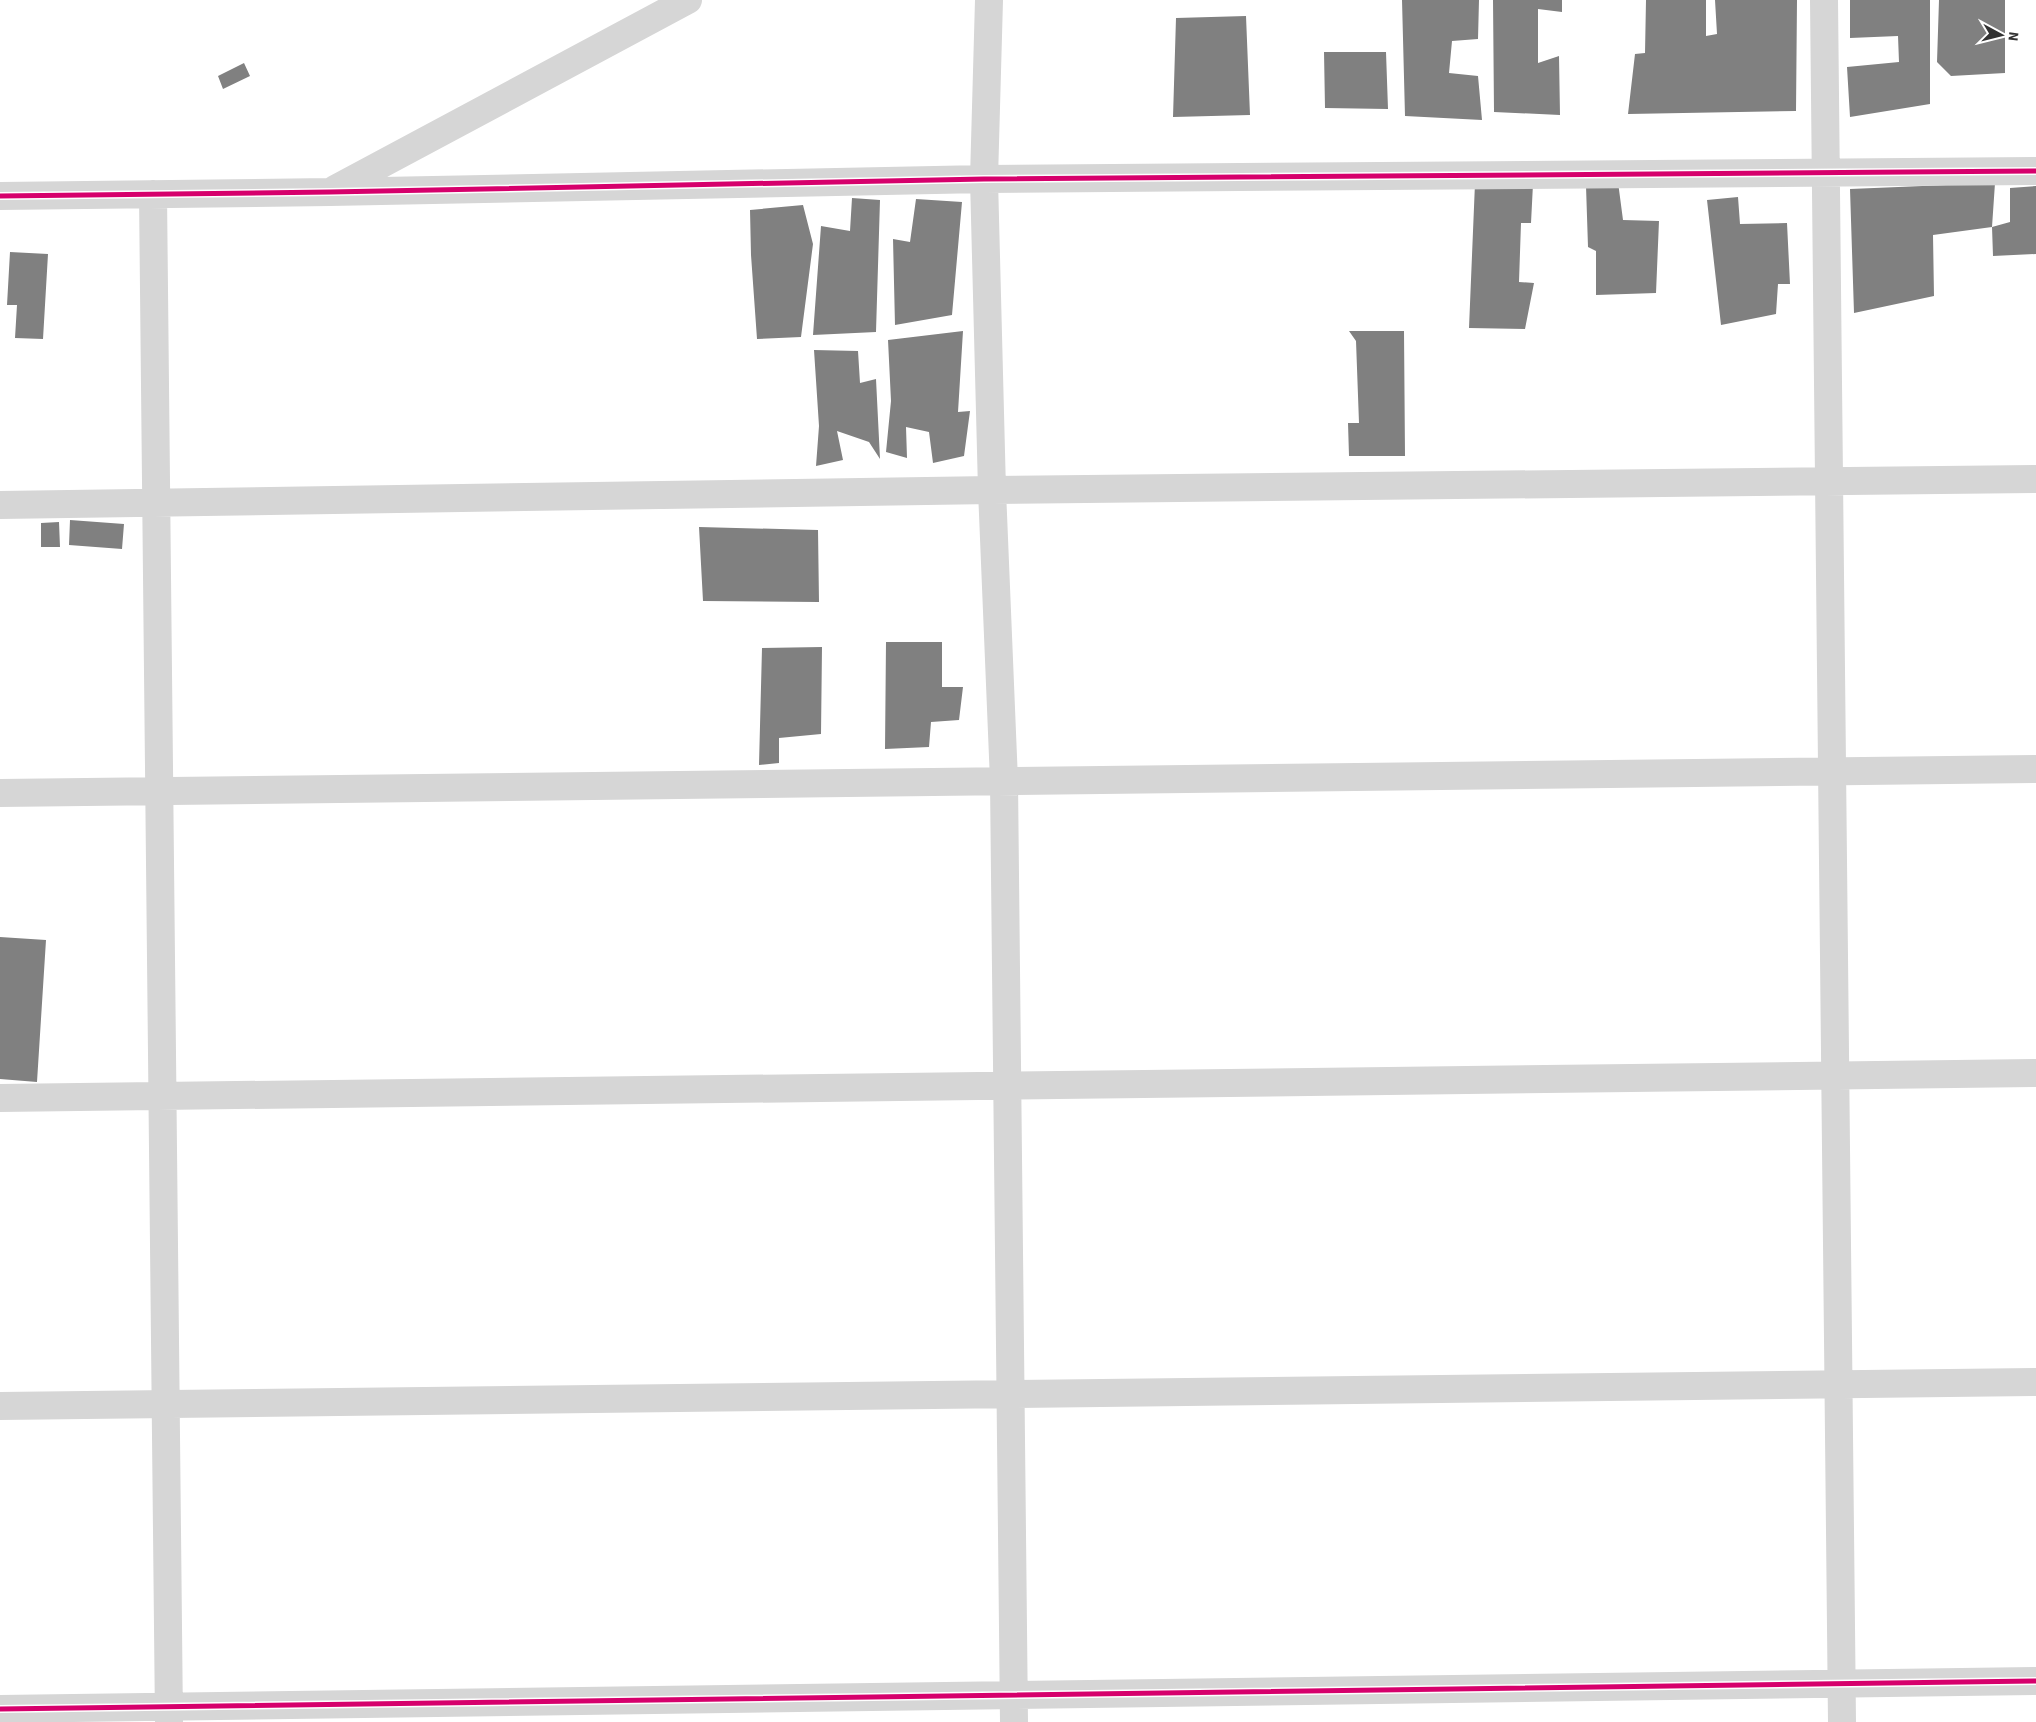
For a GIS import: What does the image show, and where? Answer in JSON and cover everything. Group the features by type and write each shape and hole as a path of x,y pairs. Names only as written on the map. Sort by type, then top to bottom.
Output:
{"street":[{"path":"330,192 688,0"},
{"path":"989,0 984,179 992,490 1004,781 1014,1722"},
{"path":"1824,0 1842,1722"},
{"path":"0,196 330,192 984,179 2036,171"},
{"path":"153,194 169,1714"},
{"path":"0,505 992,490 2036,479"},
{"path":"0,793 2036,769"},
{"path":"0,1098 2036,1073"},
{"path":"0,1406 2036,1382"},
{"path":"0,1709 169,1714 1013,1694 2036,1681"}],"building":[{"path":"1402,0 1479,0 1478,39 1452,41 1449,73 1478,76 1482,120 1405,116"},
{"path":"1493,0 1562,0 1562,12 1538,9 1538,63 1559,56 1560,115 1494,112"},
{"path":"1646,0 1706,0 1706,36 1717,34 1715,0 1797,0 1796,111 1628,114 1635,54 1645,53"},
{"path":"1850,0 1930,0 1930,104 1850,117 1847,67 1899,62 1898,36 1850,38"},
{"path":"1939,0 2005,0 2005,73 1951,76 1937,62"},
{"path":"1246,16 1250,115 1173,117 1176,18"},
{"path":"1324,52 1386,52 1388,109 1325,108"},
{"path":"244,63 250,76 223,89 218,76"},
{"path":"1618,182 1623,220 1659,221 1656,293 1596,295 1596,251 1588,247 1586,186"},
{"path":"1475,183 1533,184 1531,223 1521,223 1519,282 1534,283 1525,329 1469,328"},
{"path":"1995,183 1992,227 1933,235 1934,296 1854,313 1850,189"},
{"path":"2036,186 2036,254 1993,256 1992,227 2010,222 2010,188"},
{"path":"1738,197 1740,224 1787,223 1790,284 1778,284 1776,314 1721,325 1707,200"},
{"path":"852,198 880,200 876,332 813,335 821,226 850,231"},
{"path":"916,199 962,202 952,315 895,325 893,239 910,242"},
{"path":"803,205 813,244 801,337 757,339 750,210"},
{"path":"10,252 48,254 43,339 15,338 17,305 7,305"},
{"path":"963,331 958,412 970,411 964,456 933,463 929,432 906,427 907,458 886,452 891,401 888,340"},
{"path":"1349,331 1404,331 1405,456 1349,456 1348,423 1359,423 1356,341"},
{"path":"814,350 858,351 860,383 876,379 880,459 869,442 837,431 843,460 816,466 819,426"},
{"path":"70,520 124,524 122,549 69,545"},
{"path":"59,522 60,547 41,547 41,523"},
{"path":"699,527 818,530 819,602 703,601"},
{"path":"886,642 942,642 942,687 963,687 959,720 931,722 929,747 885,749"},
{"path":"822,647 821,734 779,738 779,763 759,765 762,648"},
{"path":"0,937 46,940 37,1082 0,1079"}],"cycle path":[{"path":"0,196 330,192 984,179 2036,171"},
{"path":"0,1709 2036,1681"}]}
